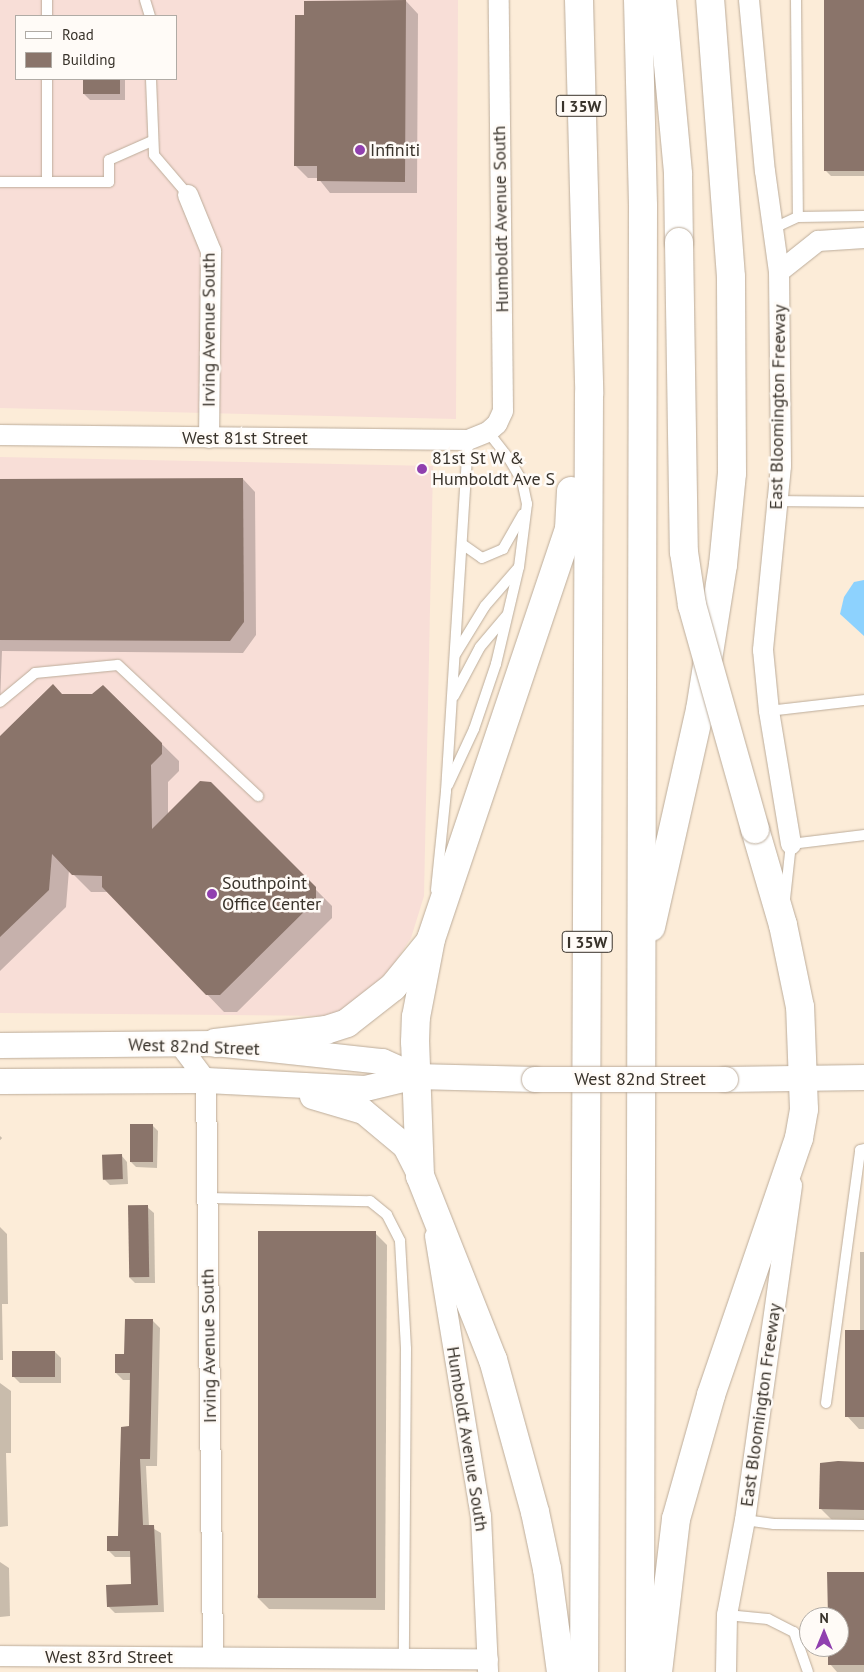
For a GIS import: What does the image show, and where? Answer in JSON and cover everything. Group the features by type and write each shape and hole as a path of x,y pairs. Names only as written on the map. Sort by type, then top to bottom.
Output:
{"highway":[{"name":"I 35W","path":"579,0 589,394 584,1672"},
{"name":"I 35W","path":"638,0 643,207 639,979 640,1672"},
{"path":"658,1672 676,1519 710,1394 799,1138 804,1109 800,1007 783,925 692,605 684,552 678,174 662,0"},
{"path":"639,979 700,710 723,565 732,473 731,277 710,0"},
{"path":"561,1672 537,1522 493,1360 430,1207 420,1176 415,1076 416,1017 431,940 569,529 584,212"},
{"path":"216,1043 326,1030 347,1023 372,1006 393,987 431,940"}],"street":[{"name":"Humboldt Avenue South","path":"488,432 498,424 503,411 499,0"},
{"name":"East Bloomington Freeway","path":"748,0 765,170 780,272 781,466 763,650 769,711 791,844"},
{"name":"Irving Avenue South","path":"188,195 211,250 209,438"},
{"path":"780,272 818,241 864,238"},
{"name":"West 81st Street","path":"0,435 468,440 488,432"},
{"name":"West 82nd Street","path":"0,1045 216,1043 382,1061 415,1076"},
{"path":"179,1044 206,1080"},
{"name":"West 82nd Street","path":"0,1081 206,1080 365,1088 415,1076 534,1079 803,1080 864,1077"},
{"name":"Irving Avenue South","path":"206,1080 213,1657"},
{"path":"253,1082 363,1111 405,1146 420,1176"},
{"name":"East Bloomington Freeway","path":"726,1672 727,1615 745,1520 799,1138"},
{"name":"Humboldt Avenue South","path":"430,1207 481,1516 488,1665"},
{"name":"West 83rd Street","path":"0,1656 169,1664 213,1657 404,1658 488,1665"}],"lane":[{"path":"47,0 47,15"},
{"path":"145,0 150,15"},
{"path":"796,0 798,217"},
{"path":"47,80 47,182"},
{"path":"151,80 154,155 188,195"},
{"path":"0,182 109,182 110,160 152,141"},
{"path":"774,228 798,217 864,216"},
{"path":"446,791 474,729 509,612 519,567 527,504 522,482 510,460 488,432"},
{"path":"431,940 446,791 468,440"},
{"path":"778,500 864,502"},
{"path":"462,544 482,558 504,549 527,504"},
{"path":"454,658 485,606 519,567"},
{"path":"451,700 480,647 509,612"},
{"path":"0,702 35,672 118,665 258,796"},
{"path":"769,711 864,700"},
{"path":"783,925 791,844 864,836"},
{"path":"826,1403 860,1150 864,1149"},
{"path":"207,1198 370,1201 387,1215 400,1241 406,1348 404,1658"},
{"path":"745,1520 774,1524 864,1525"},
{"path":"727,1615 768,1619 794,1632 808,1672"}],"shaded area":[{"path":"0,0 458,0 456,419 0,408"},
{"path":"0,457 433,466 424,896 411,938 391,968 365,995 332,1016 0,1013"}],"water":[{"path":"864,580 864,636 840,614 844,597 854,582"}],"building":[{"path":"406,0 405,182 317,181 317,166 294,166 295,15 304,15 304,1"},
{"path":"824,0 864,0 864,171 824,171"},
{"path":"83,80 120,80 120,94 83,94"},
{"path":"243,478 244,622 230,641 0,640 0,479"},
{"path":"53,684 62,694 92,694 103,685 162,743 162,754 151,765 152,829 200,781 211,782 316,887 316,900 220,995 206,995 102,887 102,876 72,875 52,854 49,890 0,937 0,736"},
{"path":"130,1124 153,1124 153,1162 130,1162"},
{"path":"122,1154 123,1179 103,1180 102,1155"},
{"path":"128,1205 148,1205 149,1277 129,1277"},
{"path":"258,1231 376,1231 376,1598 258,1598"},
{"path":"125,1319 153,1319 150,1459 140,1459 143,1525 154,1525 158,1605 107,1607 106,1585 131,1584 130,1551 107,1551 107,1536 118,1536 121,1427 129,1426 130,1373 115,1373 115,1354 124,1354"},
{"path":"845,1330 864,1330 864,1417 845,1417"},
{"path":"12,1351 55,1351 55,1377 12,1377"},
{"path":"838,1461 864,1462 864,1510 819,1509 820,1463"},
{"path":"827,1572 864,1572 864,1665 828,1665 828,1657 849,1657 849,1607 828,1607"}],"place":[{"name":"Infiniti","path":"360,150"},
{"name":"81st St W & Humboldt Ave S","path":"422,469"},
{"name":"Southpoint Office Center","path":"212,894"}]}
